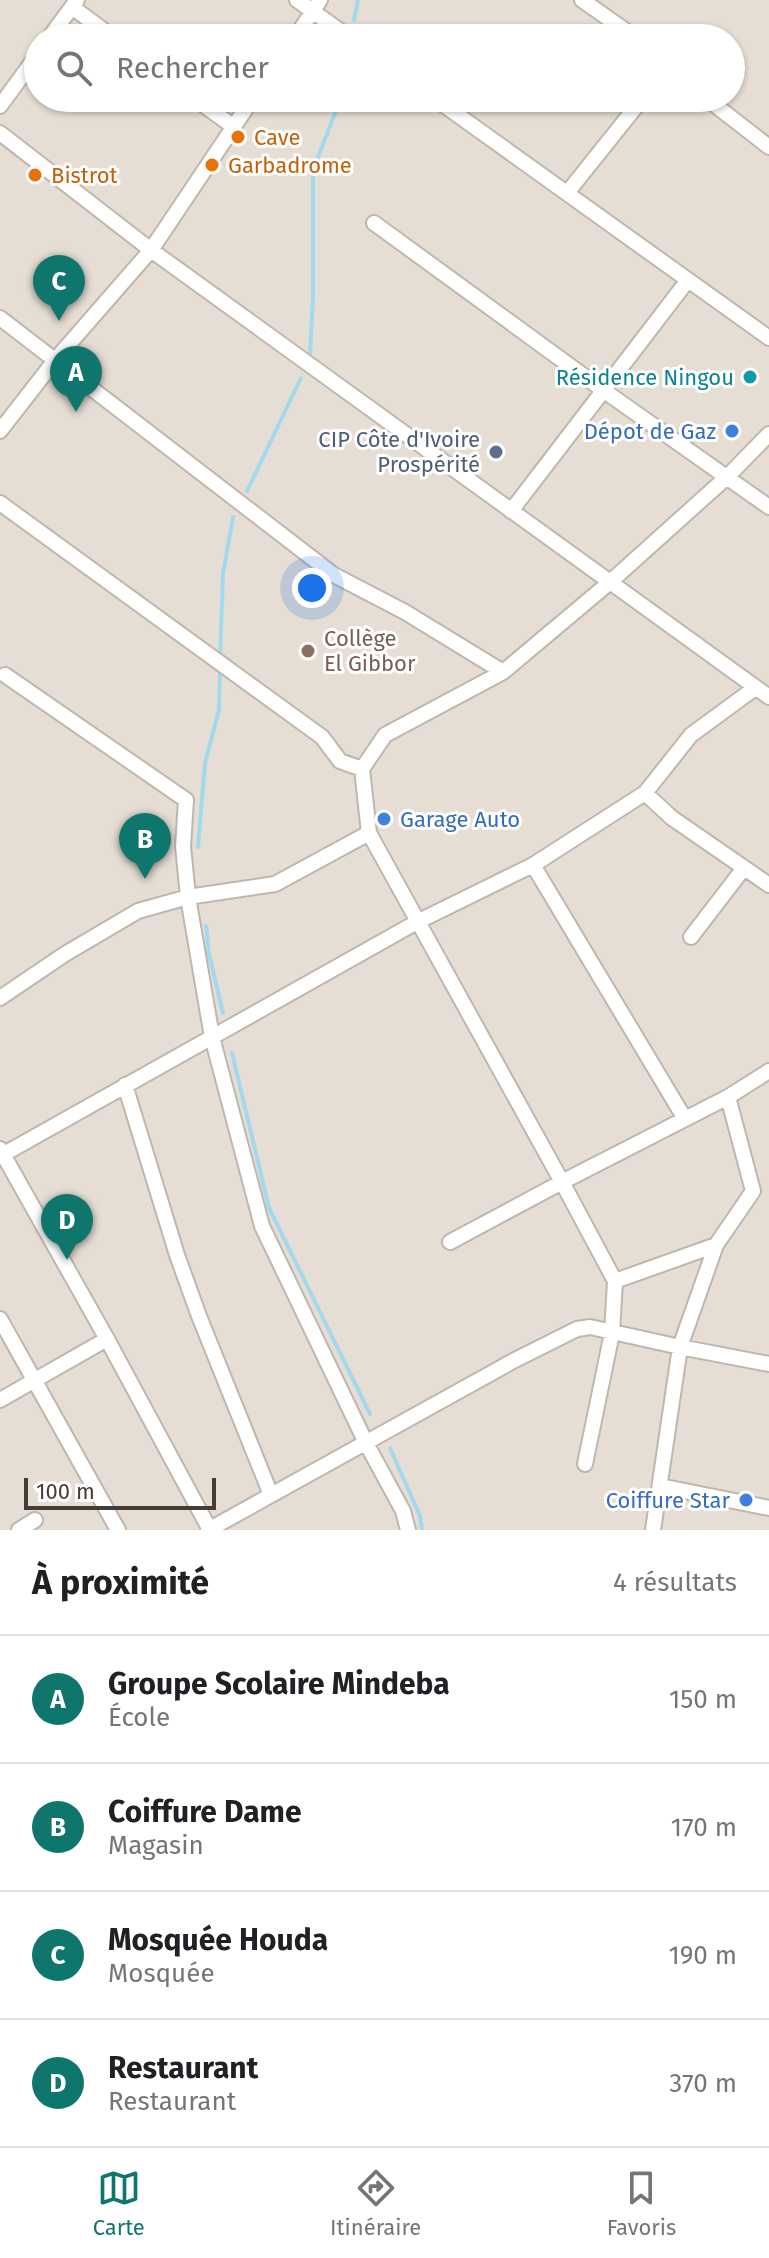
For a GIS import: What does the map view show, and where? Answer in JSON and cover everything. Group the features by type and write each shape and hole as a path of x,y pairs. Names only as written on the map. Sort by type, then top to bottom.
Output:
{"street":[{"path":"297,0 317,6 336,24"},
{"path":"582,0 616,24"},
{"path":"60,24 75,4 98,24"},
{"path":"305,24 317,6"},
{"path":"0,106 24,73"},
{"path":"213,112 234,127"},
{"path":"0,431 56,359 151,250 244,112"},
{"path":"454,112 769,338"},
{"path":"567,193 632,112"},
{"path":"724,112 769,147"},
{"path":"0,133 151,250 769,697"},
{"path":"374,223 769,507"},
{"path":"511,511 688,280"},
{"path":"0,318 334,575 405,612 503,672"},
{"path":"585,1464 612,1333 615,1281 369,833 362,769 385,735 503,672 609,583 728,476 769,434"},
{"path":"0,503 322,737 340,761 362,769"},
{"path":"2,677 186,800 183,846 188,897 212,1037 262,1226 366,1443 403,1511 408,1530"},
{"path":"755,688 691,735 645,793 533,865 417,922 2,1151 209,1530 513,1361 577,1329 590,1327 769,1364"},
{"path":"645,793 672,818 769,885"},
{"path":"0,998 65,954 138,911 188,897 275,884 369,833"},
{"path":"533,865 685,1119"},
{"path":"691,937 744,868"},
{"path":"450,1242 728,1097 769,1071"},
{"path":"125,1085 177,1255 271,1495"},
{"path":"653,1530 680,1347 716,1245 753,1191 728,1097"},
{"path":"615,1281 716,1245"},
{"path":"0,1319 118,1530"},
{"path":"0,1400 107,1339"},
{"path":"660,1486 769,1508"},
{"path":"19,1530 35,1520"}],"shaded area":[{"path":"0,0 769,0 769,1530 0,1530"}],"waterway":[{"path":"354,20 358,0"},
{"path":"310,355 313,170 336,112"},
{"path":"247,491 301,378"},
{"path":"220,657 223,574 233,517"},
{"path":"198,847 205,763 219,710 220,670"},
{"path":"206,926 209,954 223,1013"},
{"path":"232,1053 269,1208 370,1414"},
{"path":"390,1448 420,1516 422,1530"}],"place":[{"name":"Cave","path":"238,137"},
{"name":"Garbadrome","path":"212,165"},
{"name":"Bistrot","path":"35,175"},
{"name":"Mosquée Houda","path":"59,321"},
{"name":"Résidence Ningou","path":"750,377"},
{"name":"Groupe Scolaire Mindeba","path":"76,412"},
{"name":"Dépot de Gaz","path":"732,431"},
{"name":"CIP Côte d'Ivoire Prospérité","path":"496,452"},
{"name":"Collège El Gibbor","path":"308,651"},
{"name":"Garage Auto","path":"384,819"},
{"name":"Coiffure Dame","path":"145,879"},
{"name":"Restaurant","path":"67,1260"},
{"name":"Coiffure Star","path":"746,1500"}]}
